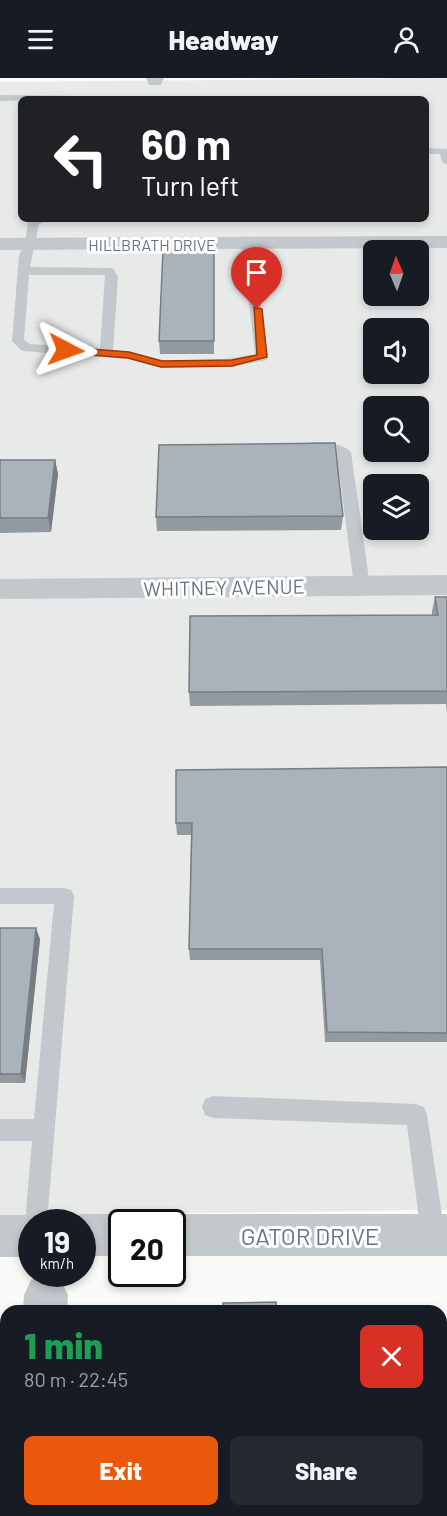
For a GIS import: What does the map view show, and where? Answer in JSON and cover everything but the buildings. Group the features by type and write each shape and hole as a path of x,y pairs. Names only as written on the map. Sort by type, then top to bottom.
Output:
{"street":[{"name":"HILLBRATH DRIVE","path":"0,244 447,242"},
{"name":"WHITNEY AVENUE","path":"0,589 447,585"},
{"name":"GATOR DRIVE","path":"186,1235 440,1235"},
{"path":"0,1236 18,1236"}],"lane":[{"path":"0,98 18,98"},
{"path":"429,152 446,155"},
{"path":"34,222 31,244 25,255 22,270 18,341 27,348 129,355 161,364 232,363 262,357 248,243"},
{"path":"22,270 109,272 112,277 106,353"},
{"path":"305,446 327,446 344,452 362,586"},
{"path":"0,896 64,896 37,1209"},
{"path":"213,1107 416,1115 440,1235"},
{"path":"0,1130 43,1130"}],"shaded area":[{"path":"447,78 447,1210 186,1213 186,1209 108,1209 108,1214 96,1215 96,1209 18,1209 18,1222 0,1222 0,82"}],"route":[{"path":"66,350 129,355 161,364 232,363 262,357 257,309"}]}
